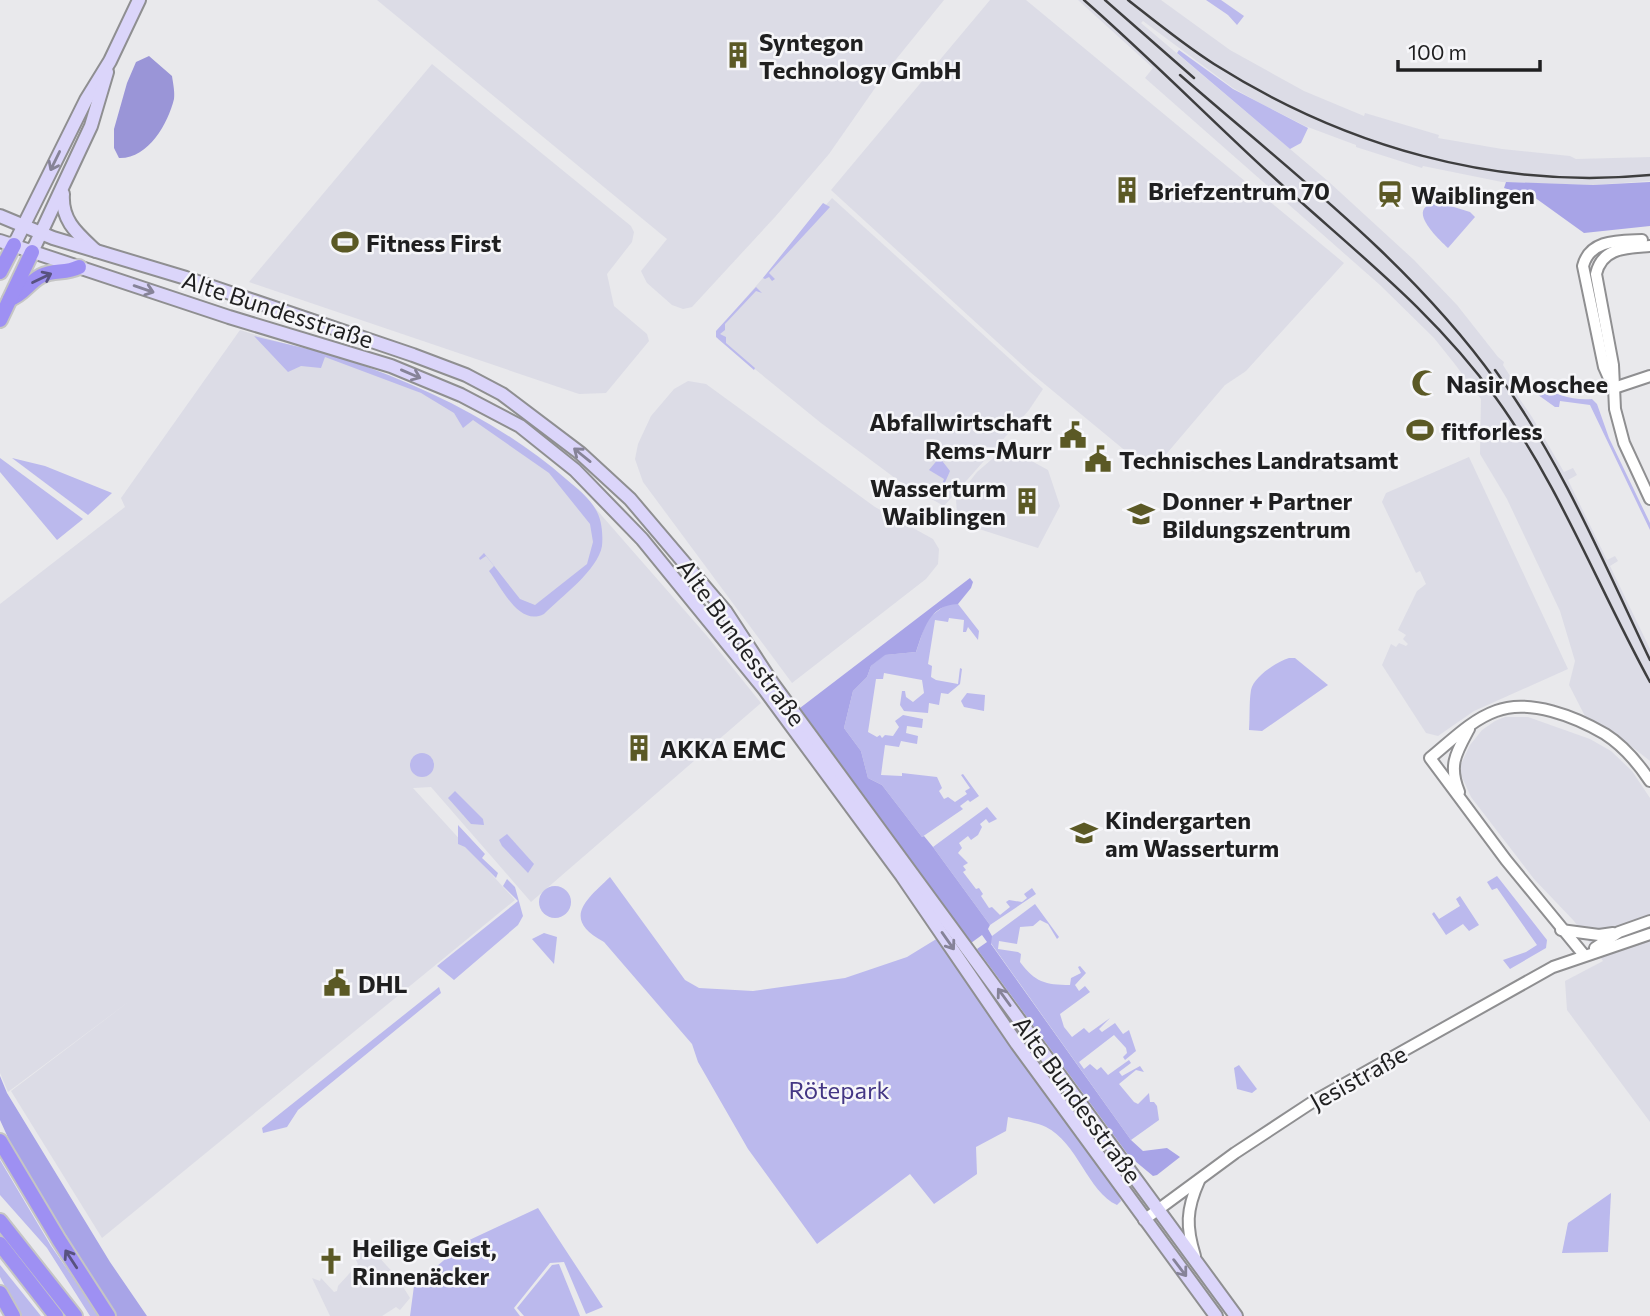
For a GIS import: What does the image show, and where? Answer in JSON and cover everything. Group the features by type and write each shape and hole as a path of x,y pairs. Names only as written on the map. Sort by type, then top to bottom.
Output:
{"highway":[{"path":"0,272 7,243"},
{"path":"0,320 32,251"},
{"path":"10,299 21,295 41,276 51,272 69,272 79,267"},
{"path":"0,1141 108,1316"},
{"path":"0,1221 75,1316"},
{"path":"0,1244 56,1316"},
{"path":"0,1293 13,1316"}],"main road":[{"path":"7,243 23,226 139,0"},
{"path":"32,251 91,126 110,61"},
{"path":"64,186 62,206 67,220 99,253"},
{"name":"Alte Bundesstraße","path":"0,216 99,253 186,278 413,355 466,375 502,394 586,458 631,499 726,612 769,687"},
{"name":"Alte Bundesstraße","path":"7,243 229,317 391,366 461,395 520,426 575,470 642,539 769,687"},
{"path":"769,687 796,724"},
{"name":"Alte Bundesstraße","path":"796,724 1236,1316"},
{"name":"Alte Bundesstraße","path":"796,724 1017,1044 1216,1316"}],"street":[{"path":"1614,388 1604,367 1583,266 1588,254 1599,245 1650,239"},
{"path":"1650,246 1611,252 1598,265 1597,285 1613,365 1615,409 1624,443 1650,499"},
{"path":"1614,388 1650,376"},
{"path":"1432,761 1472,723 1500,709 1533,708 1572,719 1605,735 1632,757 1650,780"},
{"path":"1468,811 1452,773 1456,756 1472,723"},
{"path":"1432,761 1464,738"},
{"path":"1432,761 1561,930 1584,955"},
{"name":"Jesistraße","path":"1584,955 1619,933 1650,921"},
{"path":"1561,930 1599,935 1619,933"},
{"name":"Jesistraße","path":"1144,1220 1235,1153 1314,1101 1553,967 1650,934"},
{"path":"1197,1262 1188,1234 1188,1212 1200,1178"}],"shaded area":[{"name":"Syntegon Technology GmbH","path":"377,0 944,0 889,68 829,154 692,307 683,309 672,305 647,283 641,271 667,239"},
{"path":"990,0 1026,0 1344,263 1246,371 1225,385 1151,472 1030,372 831,190"},
{"path":"1078,0 1161,0 1230,50 1304,91 1364,116 1365,113 1439,135 1438,138 1576,159 1650,157 1650,181 1593,185 1502,182 1423,166 1422,168 1356,147 1305,126 1260,103 1233,88 1143,21 1141,23 1329,182 1414,260 1457,305 1504,362 1503,365 1512,379 1508,382 1564,472 1573,468 1577,475 1568,480 1607,560 1615,556 1618,561 1610,566 1650,649 1650,761 1617,735 1587,720 1569,685 1575,661 1560,611 1507,499 1480,454 1481,399 1454,363 1434,338 1380,285 1145,78 1153,68"},
{"path":"149,56 172,76 174,99 162,129 148,146 139,153 119,158 114,148 114,129 127,83 136,62"},
{"path":"432,64 631,226 634,232 632,242 607,274 614,306 647,334 649,341 606,393 579,394 249,282"},
{"path":"1506,182 1593,185 1650,182 1650,226 1584,233 1534,197 1504,188"},
{"path":"832,198 1043,389 1029,410 944,506 899,481 821,423 718,339 718,330"},
{"path":"240,330 368,369 476,418 589,501 707,636 761,703 531,902 431,787 413,788 515,900 102,1238 11,1091 131,1000 8,1092 0,1073 0,604 125,507 121,498"},
{"path":"688,381 706,384 875,507 933,539 939,549 938,564 926,579 792,683 643,482 635,459 638,444 651,416 674,389"},
{"path":"1006,447 1048,470 1060,506 1038,548 979,529 963,522 957,515 956,499 977,472"},
{"path":"1469,457 1568,669 1474,711 1438,736 1426,733 1382,665 1391,644 1396,647 1399,643 1406,646 1408,644 1403,639 1406,635 1398,630 1417,591 1426,584 1420,571 1416,573 1382,502 1386,493"},
{"path":"970,578 973,582 971,588 958,604 940,609 929,620 916,652 885,655 871,666 867,677 853,691 844,728 861,751 868,778 882,785 922,837 933,847 990,925 988,929 992,936 991,944 1131,1140 1143,1151 1167,1148 1180,1157 1157,1175 1153,1176 1129,1156 977,949 987,942 982,935 971,943 800,708"},
{"path":"1505,717 1528,717 1590,739 1611,751 1632,771 1650,798 1650,1122 1567,1010 1565,981 1603,961 1574,921 1534,879 1471,797 1461,775 1461,764 1470,745 1482,730"},
{"path":"0,1076 7,1093 110,1262 147,1316 116,1316 15,1153 0,1120"},
{"path":"365,1242 397,1277 410,1298 400,1310 396,1307 382,1316 330,1316 312,1278 320,1281 321,1278 334,1292 337,1291 338,1286 358,1264 353,1254 357,1243"}],"green space":[{"path":"1206,0 1221,0 1244,16 1237,25 1228,15"},
{"path":"1179,50 1233,89 1308,128 1301,143 1290,149 1177,53"},
{"path":"823,203 830,207 769,273 775,279 772,281 769,277 763,278"},
{"path":"1441,203 1470,212 1475,217 1448,248 1430,229 1423,215 1424,209 1430,205"},
{"path":"756,287 762,293 756,291 725,324 725,330 720,334 726,337 726,343 755,368 754,370 716,337 716,331"},
{"path":"254,336 336,356 376,370 462,409 517,441 575,487 595,509 602,530 602,546 594,564 578,583 544,614 535,617 519,611 489,571 494,566 486,556 480,560 484,553 520,599 535,605 587,564 593,542 590,524 549,473 473,420 463,428 454,413 421,393 325,357 321,368 301,366 288,372"},
{"path":"1538,386 1564,396 1592,399 1597,404 1609,438 1650,523 1650,530 1590,405 1560,401 1559,407 1555,407 1534,392"},
{"path":"936,453 950,471 936,498 944,479 929,470 939,458"},
{"path":"0,458 83,519 57,540 0,472"},
{"path":"12,458 45,466 112,493 88,515"},
{"path":"947,604 958,604 979,631 978,640 968,627 966,632 963,632 964,620 935,620 928,664 932,666 931,677 958,684 960,668 962,669 960,684 948,694 941,693 939,705 929,703 928,713 904,711 900,705 902,691 905,691 906,697 913,702 924,693 922,680 884,673 883,679 876,679 868,732 882,738 885,735 893,736 899,727 895,721 903,715 923,719 922,728 907,726 906,733 918,736 917,744 901,741 899,747 885,745 881,775 902,776 902,773 937,777 942,788 939,791 944,799 948,797 955,802 967,794 965,791 970,788 961,775 963,774 979,796 970,802 968,800 960,806 963,809 922,837 882,785 868,778 861,751 844,728 853,691 867,677 871,666 884,655 916,652 927,619"},
{"path":"1289,658 1295,658 1328,685 1262,731 1249,730 1250,695 1253,685 1267,670"},
{"path":"967,693 985,695 984,711 964,707 961,701"},
{"path":"422,753 433,760 434,765 427,776 422,777 411,770 410,765 417,754"},
{"path":"455,791 483,819 484,825 471,824 448,798"},
{"path":"987,807 997,819 989,823 986,819 980,824 982,827 978,835 971,840 968,836 959,843 962,848 958,853 968,863 963,866 966,870 963,872 976,889 979,888 989,908 992,907 1000,915 1010,907 1006,902 1009,900 1022,902 1027,898 1024,894 1032,888 1036,894 990,925 933,847"},
{"path":"458,825 485,854 482,858 498,873 496,878 465,847 458,844"},
{"path":"507,834 534,864 528,873 502,846 499,840"},
{"path":"1497,876 1547,940 1546,948 1510,969 1503,960 1537,945 1497,888 1492,890 1487,882"},
{"name":"Rötepark","path":"610,877 685,980 699,988 753,991 845,978 907,957 938,938 1121,1201 1117,1205 1107,1199 1057,1134 1042,1125 1008,1117 1006,1131 976,1147 977,1174 934,1204 910,1174 817,1244 748,1149 698,1062 692,1044 604,942 583,925 581,917 586,902"},
{"path":"507,879 515,887 523,916 518,925 454,980 437,966 518,901 503,886"},
{"path":"555,886 566,891 571,902 566,913 555,918 544,913 539,902 544,891"},
{"path":"1460,896 1479,925 1469,931 1463,924 1446,935 1432,914 1434,912 1439,919 1460,906 1456,899"},
{"path":"1035,904 1059,937 1057,939 1048,924 1040,920 1033,926 1020,927 1017,944 999,941 998,949 1021,954 1020,962 1025,969 1047,983 1070,985 1071,978 1081,973 1078,967 1080,966 1086,973 1075,985 1079,991 1085,986 1090,992 1060,1014 1064,1027 1072,1037 1084,1028 1089,1033 1110,1018 1099,1029 1102,1032 1115,1023 1123,1034 1129,1030 1136,1051 1125,1060 1123,1057 1127,1053 1126,1048 1114,1035 1079,1062 1084,1069 1090,1064 1097,1070 1101,1067 1108,1075 1129,1060 1131,1063 1119,1072 1122,1076 1140,1066 1144,1072 1136,1070 1119,1084 1138,1104 1149,1093 1150,1102 1157,1106 1159,1120 1131,1140 988,939"},
{"path":"544,933 557,937 554,964 532,939"},
{"path":"439,987 441,993 298,1110 287,1127 263,1133 262,1128"},
{"path":"1239,1065 1257,1089 1252,1093 1237,1089 1234,1068"},
{"path":"0,1160 51,1246 100,1316 90,1316 47,1248 0,1195"},
{"path":"1611,1193 1608,1252 1562,1253 1568,1223"},
{"path":"538,1208 603,1307 586,1314 564,1262 550,1263 514,1308 520,1316 410,1316 414,1286 465,1242"},
{"path":"559,1264 580,1316 524,1316 517,1308 552,1265"},
{"path":"0,1265 41,1316 21,1316 0,1277"}],"railway":[{"path":"1084,0 1270,174 1389,280 1445,335 1471,366 1519,431 1559,501 1650,682"},
{"path":"1105,0 1194,78"},
{"path":"1128,0 1203,57 1264,93 1315,118 1368,139 1423,156 1478,168 1535,176 1592,178 1650,175"},
{"path":"1180,75 1388,257 1463,338 1496,381"},
{"path":"1495,370 1560,475 1650,660"}],"place":[{"name":"Syntegon Technology GmbH","path":"738,55"},
{"name":"Briefzentrum 70","path":"1127,190"},
{"name":"Waiblingen","path":"1390,194"},
{"name":"Fitness First","path":"345,242"},
{"name":"Nasir Moschee","path":"1425,383"},
{"name":"fitforless","path":"1420,430"},
{"name":"Abfallwirtschaft Rems-Murr","path":"1073,435"},
{"name":"Technisches Landratsamt","path":"1098,459"},
{"name":"Wasserturm Waiblingen","path":"1027,501"},
{"name":"Donner + Partner Bildungszentrum","path":"1141,514"},
{"name":"AKKA EMC","path":"639,748"},
{"name":"Kindergarten am Wasserturm","path":"1084,833"},
{"name":"DHL","path":"337,983"},
{"name":"Heilige Geist, Rinnenäcker","path":"331,1261"}]}
